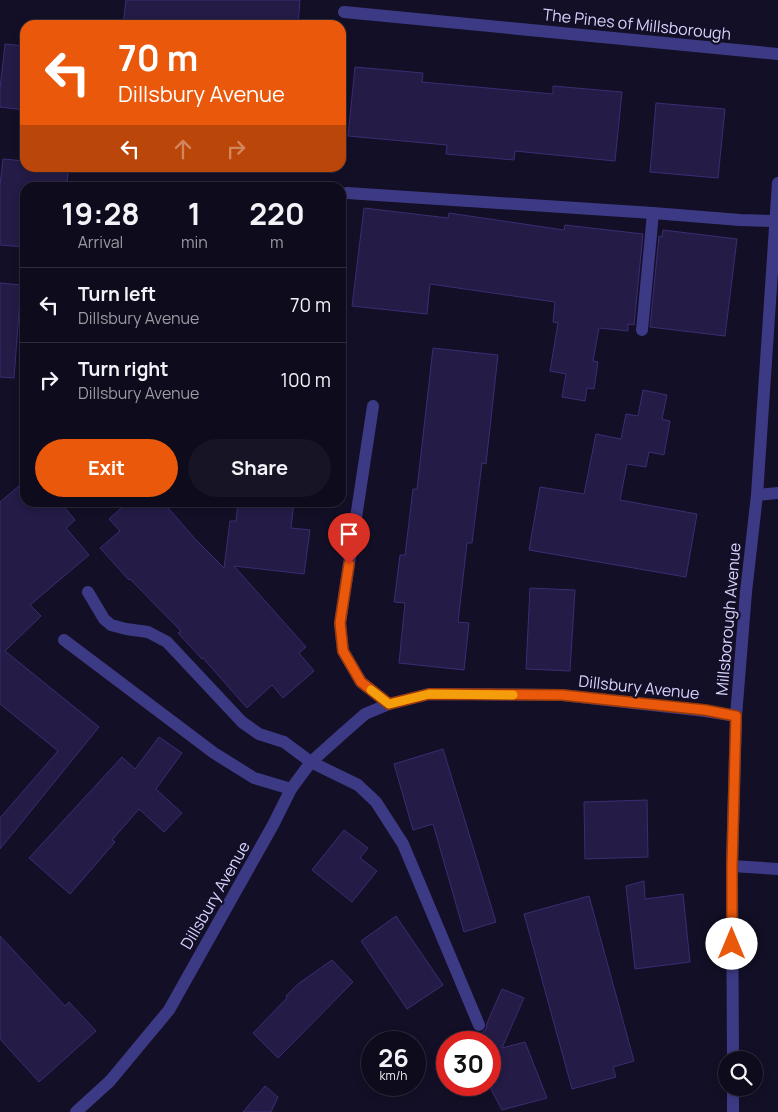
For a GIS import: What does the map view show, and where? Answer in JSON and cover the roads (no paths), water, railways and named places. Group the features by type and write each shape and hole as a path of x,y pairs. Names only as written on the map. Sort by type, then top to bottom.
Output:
{"street":[{"name":"The Pines of Millsborough","path":"344,12 778,54"},
{"name":"Millsborough Avenue","path":"733,1051 732,866 736,716 756,495 778,183"},
{"path":"347,193 775,221"},
{"path":"642,330 653,213"},
{"path":"373,406 340,623 343,651 361,682 389,704"},
{"path":"756,495 778,493"},
{"path":"88,592 104,619 112,625 148,632 167,642 242,722 259,734 284,742 311,762 358,785 376,802 404,844 479,1025"},
{"path":"64,640 214,753 254,778 291,789"},
{"name":"Dillsbury Avenue","path":"76,1112 110,1081 169,1010 273,825 291,789 311,762 365,714 389,704 429,694 562,695 705,710 736,716"},
{"path":"732,866 778,869"},
{"path":"733,1096 733,1112"}]}
